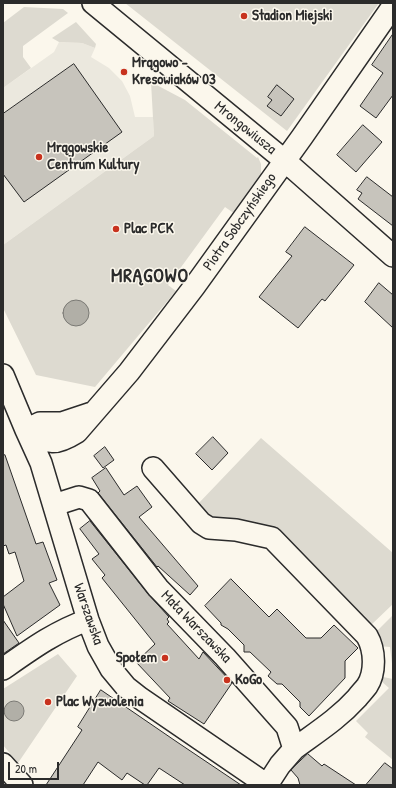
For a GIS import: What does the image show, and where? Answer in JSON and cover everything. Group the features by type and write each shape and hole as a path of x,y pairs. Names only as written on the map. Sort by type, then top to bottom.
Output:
{"street":[{"name":"Mrongowiusza","path":"93,3 284,160 393,256"},
{"name":"Piotra Sobczyńskiego","path":"26,430 45,441 54,442 77,432 129,372 194,287 393,6"},
{"name":"Warszawska","path":"3,375 41,463 88,620 98,646 111,669 126,687 140,698 267,785"},
{"path":"153,468 201,523 209,528 236,530 272,538 367,636 372,645 374,666 368,686 324,729 294,748 280,765 267,785"},
{"name":"Mała Warszawska","path":"54,505 79,497 89,500 158,588 225,657 287,727 294,748"},
{"path":"3,669 53,635 88,620"},
{"path":"3,764 22,785"}],"shaded area":[{"path":"125,3 379,3 287,131"},
{"path":"24,7 63,9 68,13 23,46 23,57 31,68 3,88 3,23"},
{"path":"76,22 96,44 95,48 82,43 59,42 52,38"},
{"path":"59,42 82,43 95,48 91,57 109,68 122,81 130,96 135,117 153,117 154,136 3,245 3,88 54,52"},
{"name":"Plac PCK","path":"151,82 185,100 257,158 258,157 261,164 261,179 235,214 225,207 168,285 176,291 95,387 36,375 3,308 3,245 154,136"},
{"path":"76,300 85,304 89,313 85,322 76,326 67,322 63,313 67,304"},
{"path":"261,438 393,553 393,604 370,626 276,534 213,519 197,505"},
{"path":"393,615 393,672 390,647 378,646 375,633"},
{"name":"Plac Wyzwolenia","path":"58,654 77,676 18,763 3,745 3,689"},
{"path":"383,677 393,679 393,760 365,737 368,733 356,721 389,688 381,681"},
{"path":"14,701 21,704 24,711 21,718 14,721 7,718 4,711 7,704"}],"building":[{"path":"393,34 393,95 376,118 360,106 383,73 372,65"},
{"path":"74,64 122,132 24,202 3,174 3,114"},
{"path":"277,85 294,99 281,116 267,106 272,100 268,97"},
{"path":"363,125 382,142 356,172 337,155"},
{"path":"367,177 393,197 393,226 358,199 362,193 357,190"},
{"path":"305,227 354,265 325,301 322,299 298,328 259,297 292,256 286,252"},
{"path":"379,283 393,295 393,328 365,302"},
{"path":"213,437 228,453 212,470 196,454"},
{"path":"105,447 114,460 103,468 94,456"},
{"path":"5,455 36,544 43,542 57,580 49,583 60,605 17,636 3,604 3,597 24,581 15,552 9,554 6,545 3,546 3,456"},
{"path":"106,468 124,495 137,486 152,507 139,517 198,586 190,595 158,566 157,567 98,493 100,491 92,478"},
{"path":"90,521 149,595 169,617 167,619 169,622 167,624 199,659 203,652 232,683 204,724 168,701 170,698 136,662 155,644 102,578 105,575 92,559 99,554 80,529"},
{"path":"231,579 269,617 277,609 306,638 321,638 334,625 358,648 345,661 345,678 309,716 300,707 300,702 282,684 277,684 268,676 271,672 250,652 244,652 244,645 228,629 221,625 221,623 205,606"},
{"path":"3,620 19,643 3,654"},
{"path":"101,690 241,785 185,785 159,768 147,785 145,785 127,773 122,780 98,762 83,785 46,785 82,730 78,727"},
{"path":"308,754 322,766 324,764 356,785 300,785 298,778 291,770"},
{"path":"385,763 393,769 393,785 366,785"}],"place":[{"name":"Stadion Miejski","path":"244,16"},
{"name":"Mrągowo - Kresowiaków 03","path":"124,72"},
{"name":"Mrągowskie Centrum Kultury","path":"39,157"},
{"name":"Plac PCK","path":"116,229"},
{"name":"Społem","path":"165,658"},
{"name":"KoGo","path":"227,680"},
{"name":"Plac Wyzwolenia","path":"48,702"}],"district":[{"name":"MRĄGOWO","path":"150,277"}]}
